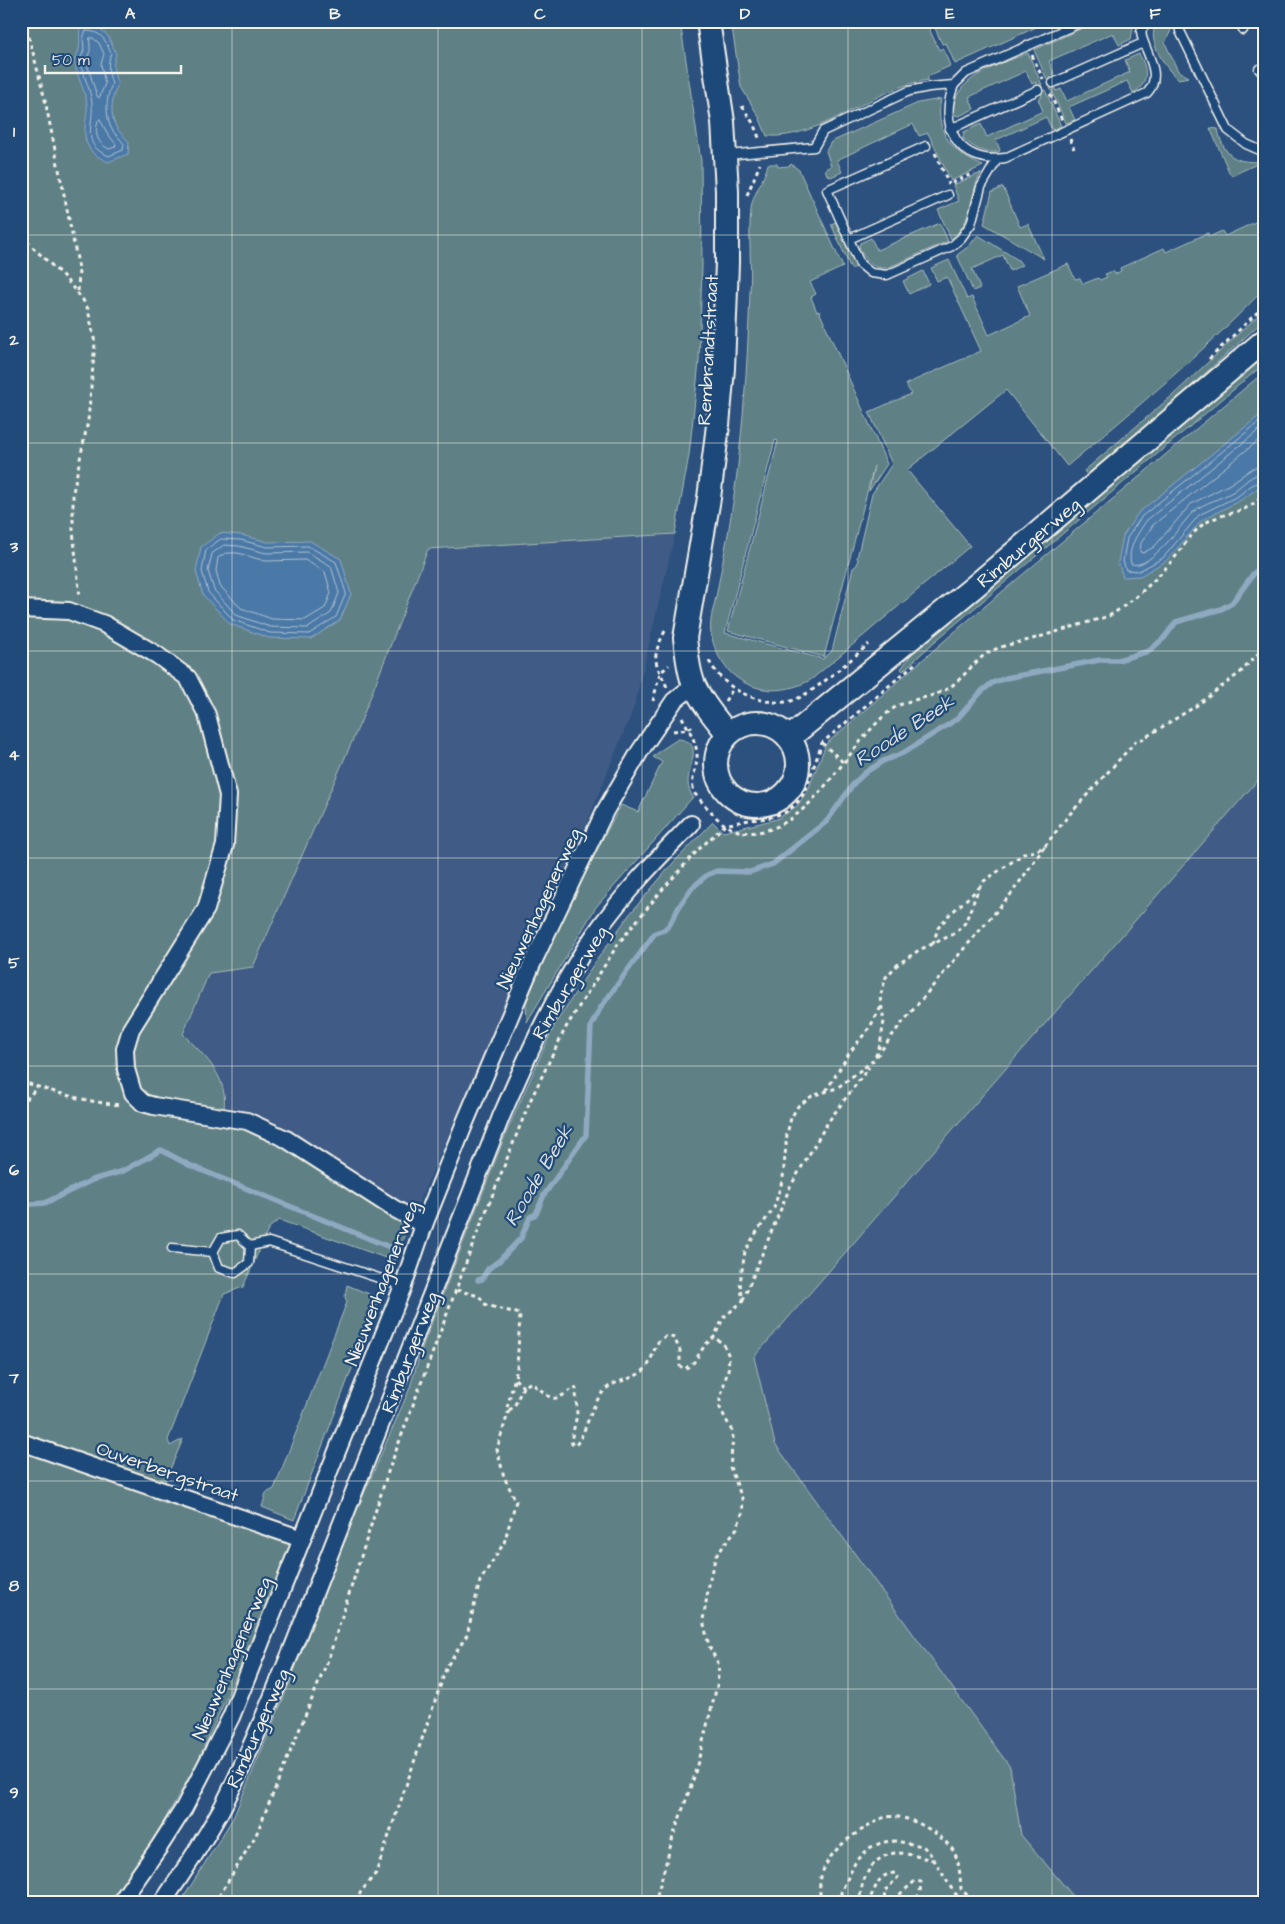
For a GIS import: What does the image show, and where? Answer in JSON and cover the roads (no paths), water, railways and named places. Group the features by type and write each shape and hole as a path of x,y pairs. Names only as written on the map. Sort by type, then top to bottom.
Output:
{"street":[{"name":"Rembrandtstraat","path":"708,21 723,122 727,263 722,378 710,489 685,638 687,658 694,685 703,701 728,734"},
{"name":"Rimburgerweg","path":"789,738 974,588 1264,341"},
{"path":"21,609 69,611 104,624 157,655 188,678 207,715 228,794 225,845 206,909 132,1029 125,1049 126,1069 133,1093 143,1103 154,1106 247,1121 286,1139 424,1225"},
{"name":"Nieuwenhagenerweg","path":"120,1903 179,1816 214,1752 246,1681 403,1286 424,1225 466,1120 532,964 604,811 640,751 674,701 694,685"},
{"path":"759,723 770,725 780,730 789,738 797,756 796,775 787,792 770,803 751,805 733,798 720,783 715,762 721,742 728,734 748,724 759,723"},
{"name":"Rimburgerweg","path":"162,1903 201,1844 220,1811 258,1731 292,1650 501,1117 530,1048 560,990 596,934 645,872 691,824"},
{"name":"Ouverbergstraat","path":"21,1442 302,1538"}],"lane":[{"path":"1084,21 966,73 954,85 949,98 950,129 957,141 968,152 980,158 997,160 1014,155 1148,94 1154,82 1154,74 1141,31 1148,21"},
{"path":"1178,21 1180,31 1224,125 1238,138 1263,152"},
{"path":"1053,83 1144,43"},
{"path":"725,155 814,147 823,131 910,91 954,85"},
{"path":"950,129 1038,90"},
{"path":"930,147 827,190 860,264 871,273 887,275 952,246 961,238 971,224 981,187 997,160"},
{"path":"849,239 948,195"},
{"path":"213,1252 221,1238 230,1236 238,1235 250,1246"},
{"path":"250,1246 269,1242 403,1286"},
{"path":"213,1252 219,1268 235,1273 249,1263 250,1246"},
{"path":"172,1248 213,1252"}],"water":[{"path":"97,26 108,36 116,54 114,69 118,84 114,94 112,111 116,127 129,142 128,154 108,162 93,153 86,140 87,104 75,62 79,49 80,27"},
{"path":"1264,412 1264,484 1241,500 1202,520 1166,561 1140,576 1123,577 1118,562 1123,536 1138,513"},
{"path":"220,533 241,535 268,542 310,541 341,559 351,594 340,620 311,639 269,638 230,624 203,595 196,571 201,547"}],"waterway":[{"name":"Roode Beek","path":"478,1280 482,1279 488,1269 500,1260 521,1238 530,1217 536,1214 544,1195 586,1135 591,1026 601,1007 655,933 664,930 670,924 692,888 707,875 717,871 750,872 773,864 827,821 854,783 866,772 883,761 903,753 957,719 982,691 992,683 1006,678 1100,660 1118,660 1149,651 1164,638 1176,622 1221,609 1232,603 1254,573 1264,566"},
{"name":"Roode Beek","path":"21,1208 31,1204 45,1203 92,1180 123,1171 161,1150 189,1165 392,1248"}]}
